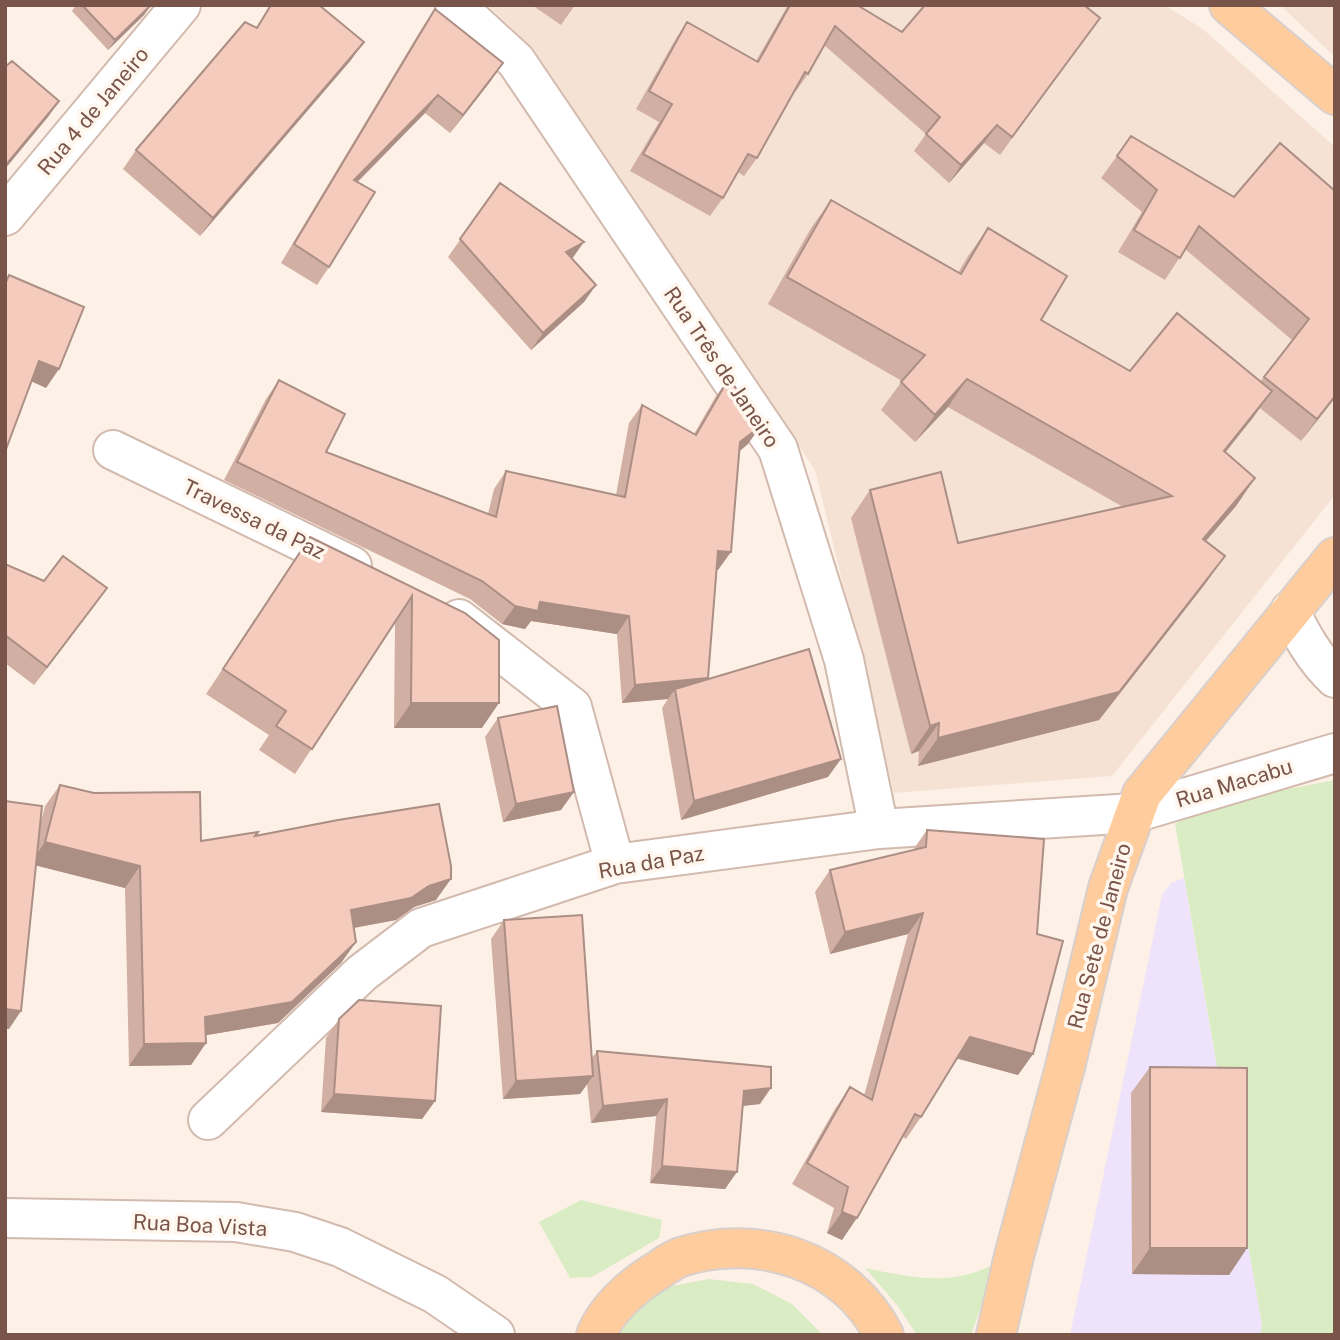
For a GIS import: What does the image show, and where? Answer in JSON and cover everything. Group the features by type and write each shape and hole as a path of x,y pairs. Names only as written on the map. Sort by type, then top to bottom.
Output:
{"main road":[{"path":"1229,5 1335,95"},
{"name":"Rua Sete de Janeiro","path":"996,1335 1108,888 1142,794 1335,557"},
{"path":"596,1335 599,1326 634,1285 680,1258 733,1247 786,1253 834,1277 873,1314 884,1335"}],"street":[{"name":"Rua 4 de Janeiro","path":"5,216 181,5"},
{"name":"Rua Três de Janeiro","path":"455,5 516,61 778,449 844,660 879,829"},
{"name":"Travessa da Paz","path":"113,450 385,583"},
{"path":"422,601 460,619 572,707 615,864"},
{"path":"1290,611 1305,643 1335,678"},
{"name":"Rua Macabu","path":"1134,813 1335,753"},
{"name":"Rua da Paz","path":"208,1120 362,973 421,928 615,864 879,829 1134,813"},
{"name":"Rua Boa Vista","path":"5,1217 236,1222 295,1233 340,1247 435,1294 495,1335"}],"shaded area":[{"path":"488,5 1165,5 1204,30 1335,147 1335,495 1112,776 894,793 815,470 534,50"},
{"path":"1280,5 1335,5 1335,57"},
{"path":"1184,878 1262,1325 1260,1335 1070,1335 1162,895 1171,883"}],"green space":[{"path":"1335,780 1335,1335 1260,1335 1262,1325 1175,824 1201,806"},
{"path":"581,1200 662,1220 659,1238 592,1277 570,1278 539,1222"},
{"path":"997,1263 971,1335 917,1335 897,1305 865,1268 916,1277 948,1278 980,1271"},
{"path":"709,1279 753,1284 792,1304 823,1335 607,1335 629,1309 667,1287"}],"building":[{"path":"82,5 150,5 150,6 115,40"},
{"path":"271,5 319,5 364,42 213,218 136,150 245,22 257,28"},
{"path":"790,5 857,5 902,32 925,5 1084,5 1100,18 1012,137 997,125 961,165 926,134 940,117 835,26 808,74 805,72 757,158 748,154 723,198 643,154 672,104 649,91 687,22 758,62"},
{"path":"435,9 503,63 463,115 438,95 354,180 375,192 329,267 294,244"},
{"path":"12,61 59,101 5,166 5,67"},
{"path":"1131,136 1234,197 1280,143 1335,191 1335,396 1317,419 1264,377 1309,319 1199,226 1180,258 1134,230 1157,190 1117,156"},
{"path":"500,183 584,242 566,252 596,285 543,333 460,239"},
{"path":"831,200 961,274 988,228 1067,276 1041,320 1130,371 1177,313 1272,391 1224,451 1255,478 1203,539 1225,556 1119,692 938,738 939,723 930,726 870,490 941,472 958,543 1172,496 967,379 935,415 901,382 925,355 787,277"},
{"path":"9,275 84,307 59,369 39,361 5,452 5,284"},
{"path":"729,378 761,426 740,442 731,552 718,551 708,678 635,685 629,616 540,602 538,611 515,606 482,581 237,462 279,380 345,414 326,452 496,517 506,471 625,497 642,405 696,435"},
{"path":"310,537 465,613 499,640 499,703 411,703 412,596 312,749 276,726 286,711 223,669"},
{"path":"63,556 107,588 47,667 5,635 5,564 44,581"},
{"path":"809,649 841,759 694,801 675,689"},
{"path":"557,706 574,792 516,804 498,718"},
{"path":"60,785 94,793 200,792 201,841 258,832 255,836 439,804 451,879 429,886 411,898 351,910 356,942 292,1002 205,1017 206,1043 144,1044 140,866 45,842"},
{"path":"5,801 42,806 21,1011 5,1009"},
{"path":"927,830 1044,839 1037,934 1063,941 1033,1054 970,1037 921,1117 915,1114 857,1218 842,1212 848,1187 807,1163 850,1087 872,1100 923,913 845,932 830,870 926,847"},
{"path":"582,915 593,1076 516,1081 504,920"},
{"path":"359,1000 441,1006 435,1101 334,1094 339,1019"},
{"path":"597,1051 771,1067 771,1088 744,1091 737,1172 662,1166 667,1099 603,1106"},
{"path":"1150,1067 1247,1068 1247,1248 1150,1248"}]}
